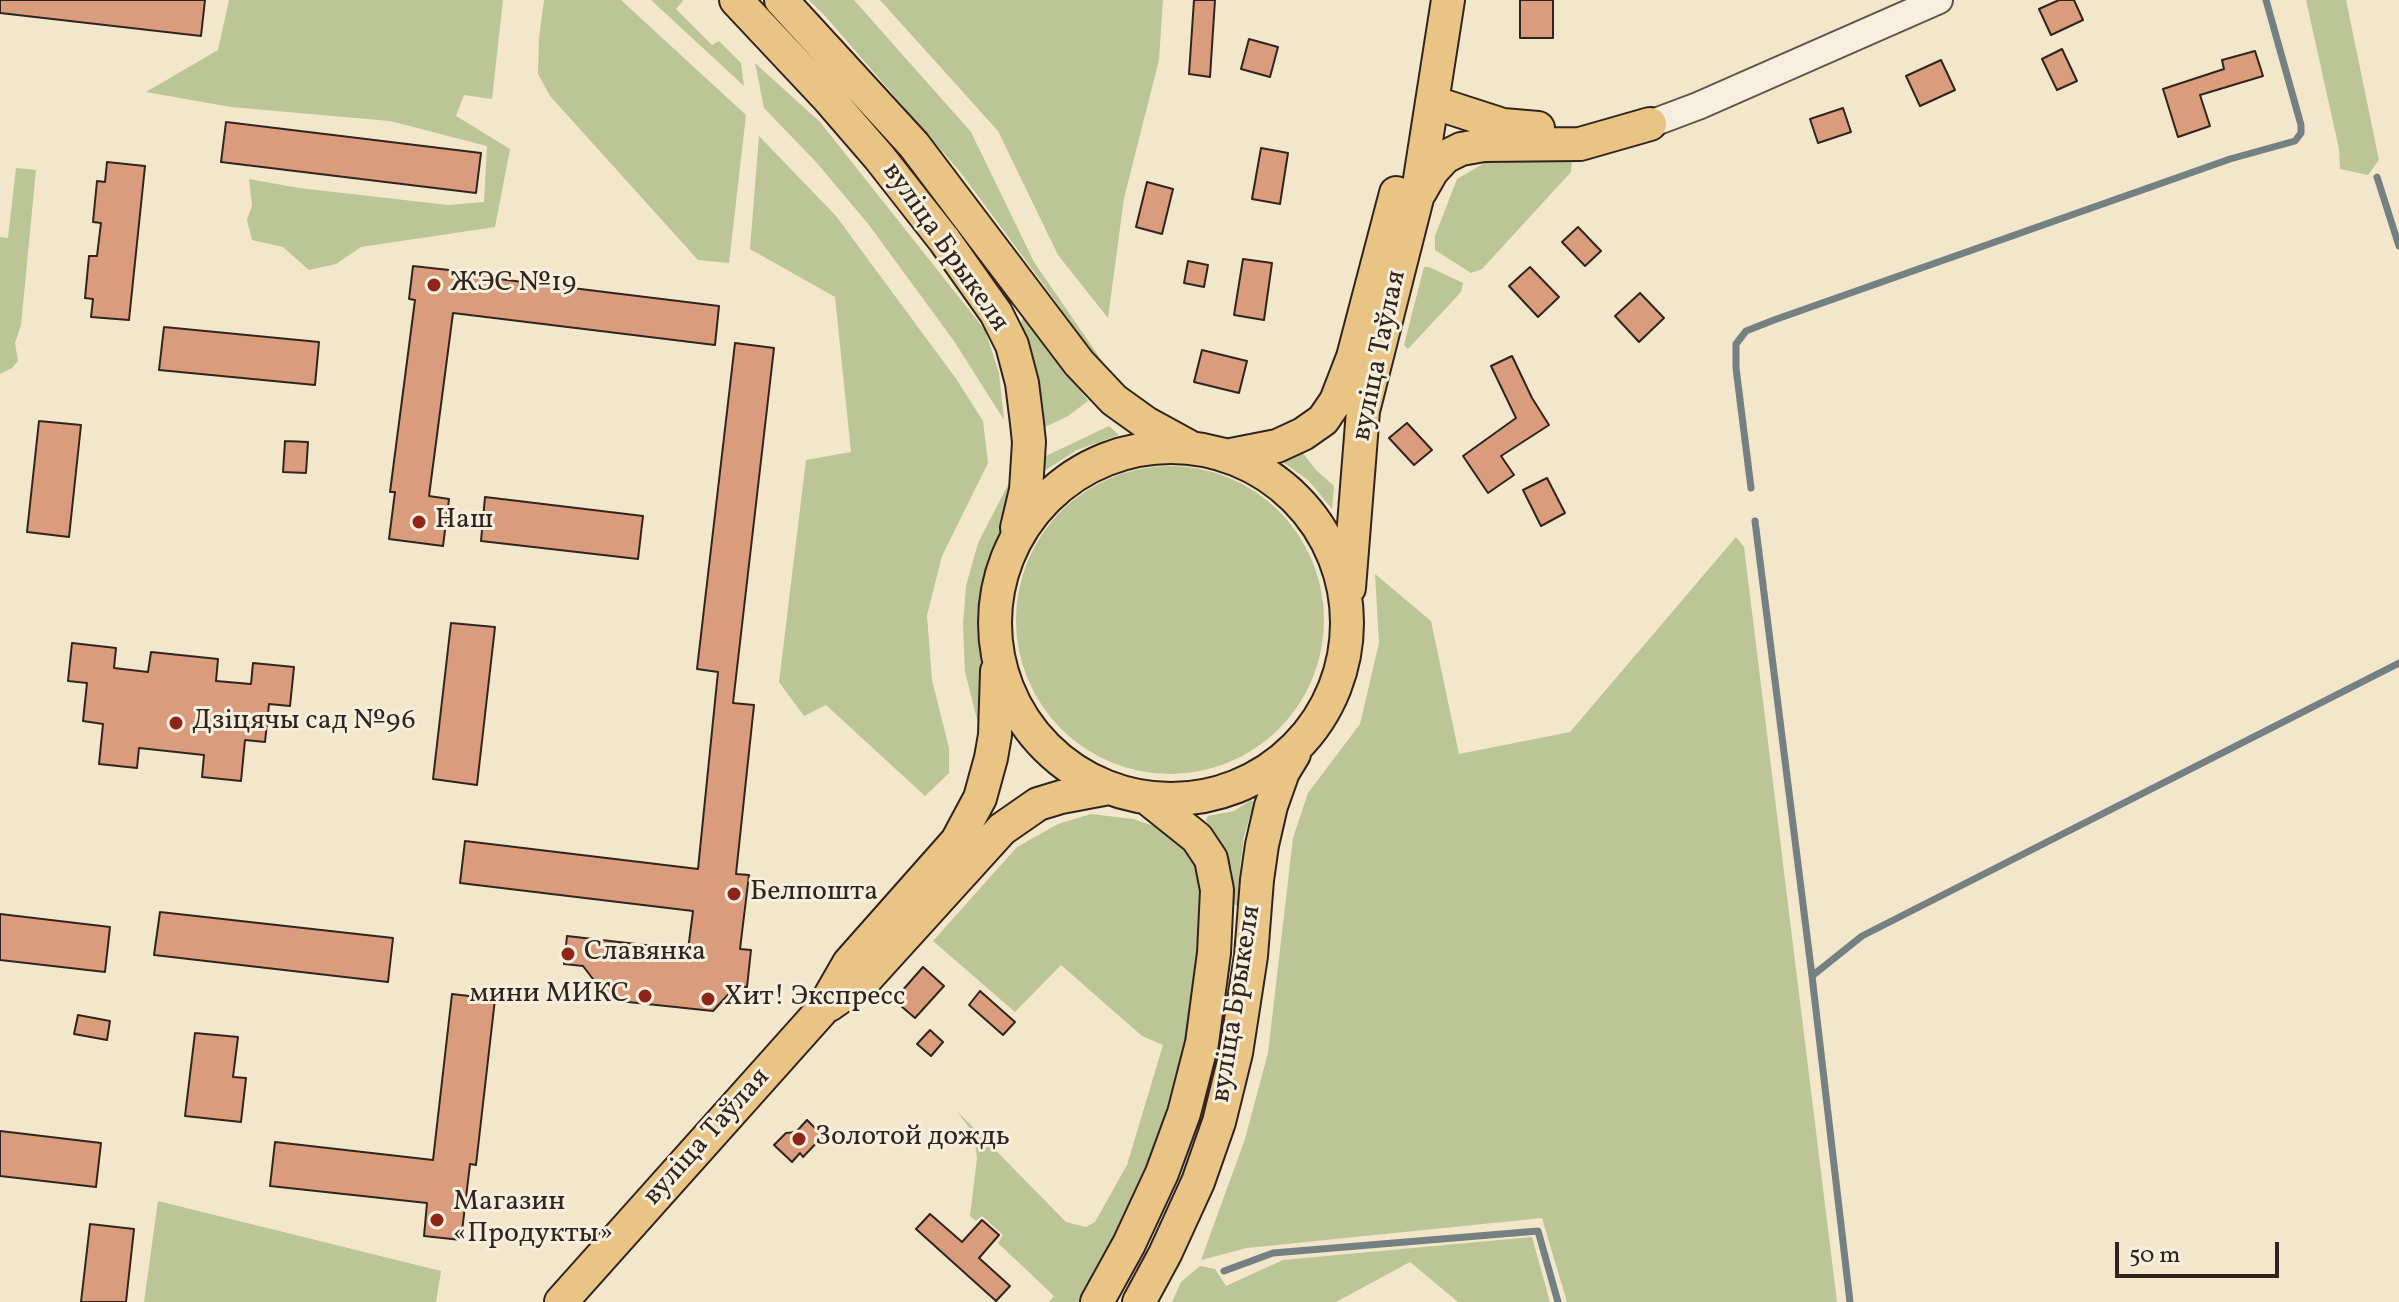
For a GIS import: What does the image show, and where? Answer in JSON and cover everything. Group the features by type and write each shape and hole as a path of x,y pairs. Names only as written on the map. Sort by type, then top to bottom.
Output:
{"main road":[{"name":"вуліца Брыкеля","path":"736,0 879,157 996,313 1012,345 1022,383 1029,442 1026,490 1012,547"},
{"name":"вуліца Брыкеля","path":"781,0 914,145 1079,363 1122,406 1146,423 1195,449"},
{"name":"вуліца Таўлая","path":"1347,611 1363,411 1417,198 1448,0"},
{"path":"1432,102 1503,125 1539,128 1650,124"},
{"name":"вуліца Таўлая","path":"1226,456 1277,446 1303,434 1323,420 1336,401 1353,357 1396,192 1432,102"},
{"path":"1417,198 1432,171 1445,157 1461,149 1484,145 1580,144 1650,124"},
{"path":"1163,447 1195,449 1226,456 1258,470 1286,490 1310,515 1329,545 1337,567 1347,611 1346,648 1337,683 1321,716 1299,744 1267,771 1229,789 1189,798 1147,798 1109,788 1077,772 1048,750 1025,722 1008,690 998,656 995,619 1000,582 1012,547 1028,520 1049,496 1074,476 1102,461 1132,452 1163,447"},
{"name":"вуліца Таўлая","path":"561,1302 822,1010 849,963 957,841 980,798 995,735 998,656"},
{"name":"вуліца Брыкеля","path":"1139,1302 1198,1182 1219,1122 1236,1053 1251,956 1262,845 1283,772 1299,744"},
{"name":"вуліца Таўлая","path":"822,1010 865,980 1002,829 1038,804 1109,788"},
{"name":"вуліца Брыкеля","path":"1097,1302 1129,1244 1162,1173 1184,1113 1202,1043 1214,953 1217,890 1211,859 1197,838 1147,798"}],"street":[{"path":"1650,124 1939,0"}],"green space":[{"path":"229,0 503,0 492,99 464,95 456,116 510,149 495,227 361,247 336,264 309,270 283,247 252,240 247,220 252,206 249,179 299,188 448,205 484,202 487,146 390,121 231,107 146,92 218,50"},
{"path":"544,0 621,0 746,115 729,263 698,260 550,96 538,74"},
{"path":"651,0 682,0 676,9 712,45 719,41 741,63 744,86"},
{"path":"809,0 854,0 971,132 1034,262 1113,377 1100,364 961,173"},
{"path":"880,0 1163,0 1159,60 1124,198 1108,318 1058,255 998,131"},
{"path":"2306,0 2346,0 2379,160 2368,175 2340,169 2339,149"},
{"path":"755,63 820,122 985,330 999,373 1004,420 954,341 869,225 817,163 764,108"},
{"path":"759,136 836,216 957,380 983,421 988,463 942,556 927,615 932,680 949,748 949,773 925,796 826,705 804,716 779,682 806,460 851,452 835,297 750,249"},
{"path":"1567,156 1572,161 1571,172 1482,269 1471,273 1435,250 1435,236 1457,179 1488,161"},
{"path":"16,168 36,170 21,325 15,343 18,361 0,374 0,237 8,238"},
{"path":"1424,267 1463,283 1461,292 1408,349 1404,345"},
{"path":"1026,316 1088,401 1068,416 1043,428 1034,369 1021,321"},
{"path":"1109,426 1119,435 1077,450 1044,471 1046,456"},
{"path":"1302,452 1334,486 1332,509 1309,481 1280,460"},
{"path":"1017,455 1019,488 980,597 981,735 965,672 963,625 966,586 978,543 1010,481"},
{"path":"1170,466 1200,469 1229,478 1255,492 1279,511 1298,535 1312,561 1321,590 1324,620 1321,650 1312,679 1298,705 1279,729 1255,748 1229,762 1200,771 1170,774 1140,771 1111,762 1085,748 1061,729 1042,705 1028,679 1019,650 1016,620 1019,590 1028,561 1042,535 1061,511 1085,492 1111,478 1140,469"},
{"path":"1736,537 1744,547 1837,1302 1567,1302 1542,1218 1247,1248 1201,1260 1245,1139 1268,1053 1293,838 1308,793 1360,724 1379,643 1375,574 1431,621 1459,754 1570,732"},
{"path":"1251,800 1254,803 1244,836 1238,905 1234,905 1232,870 1221,842 1206,820 1208,816 1234,811"},
{"path":"1091,814 1133,819 1166,830 1194,856 1204,894 1194,1009 1155,1148 1113,1241 1078,1302 1049,1302 1054,1296 998,1243 1003,1235 982,1216 976,1221 970,1216 977,1158 974,1134 956,1110 1066,1222 1086,1227 1095,1222 1127,1165 1163,1045 1142,1036 1061,965 1015,1012 933,941 1017,847 1058,824"},
{"path":"158,1201 441,1271 436,1302 144,1302"},
{"path":"1532,1237 1550,1302 1458,1302 1410,1262 1336,1302 1172,1302 1181,1282 1200,1266 1215,1269 1226,1286 1283,1260"}],"building":[{"path":"0,0 205,0 201,36 0,13"},
{"path":"1194,0 1215,0 1210,77 1189,74"},
{"path":"1520,0 1553,0 1553,38 1520,38"},
{"path":"2059,0 2074,0 2083,20 2051,35 2039,9"},
{"path":"1249,39 1278,47 1270,77 1241,69"},
{"path":"2062,49 2077,81 2057,90 2042,59"},
{"path":"2255,51 2263,76 2200,95 2210,126 2178,137 2163,89 2224,69 2222,60"},
{"path":"1941,60 1955,90 1920,106 1906,76"},
{"path":"1843,108 1851,132 1818,143 1810,119"},
{"path":"226,122 481,153 476,193 221,162"},
{"path":"1261,148 1288,153 1280,204 1252,199"},
{"path":"107,162 145,166 129,320 91,317 93,299 85,298 89,256 97,256 101,223 93,222 97,181 105,182"},
{"path":"1147,182 1173,189 1162,234 1136,227"},
{"path":"1578,227 1601,251 1585,266 1562,242"},
{"path":"1243,259 1272,263 1264,320 1234,315"},
{"path":"1188,261 1208,265 1204,287 1184,283"},
{"path":"413,266 719,306 715,345 453,313 429,496 449,499 443,546 389,539 395,492 390,492 415,300 409,299"},
{"path":"1530,267 1559,297 1538,317 1509,286"},
{"path":"1640,293 1664,318 1639,342 1615,316"},
{"path":"164,327 319,342 315,385 159,370"},
{"path":"735,343 774,348 733,703 754,705 736,874 749,875 740,949 751,950 747,987 736,986 713,1011 609,1000 583,966 564,964 567,936 688,950 693,911 460,883 465,841 698,869 718,672 697,669"},
{"path":"1202,350 1247,361 1239,393 1194,382"},
{"path":"1512,356 1549,425 1501,456 1514,475 1488,493 1463,456 1516,418 1491,366"},
{"path":"39,421 81,425 69,537 27,532"},
{"path":"1407,423 1432,450 1414,465 1389,438"},
{"path":"285,441 308,442 306,473 283,472"},
{"path":"1547,478 1565,513 1541,526 1523,490"},
{"path":"485,497 643,516 638,559 481,541"},
{"path":"451,623 495,627 477,785 433,779"},
{"path":"72,643 116,648 114,668 148,672 151,652 218,659 216,681 251,684 253,663 294,667 290,706 269,704 265,742 245,740 241,781 202,777 204,755 139,748 137,768 99,764 103,724 83,721 87,683 68,681"},
{"path":"160,912 393,938 388,982 154,955"},
{"path":"0,914 110,927 105,972 0,960"},
{"path":"923,967 944,986 915,1018 894,1000"},
{"path":"980,991 1015,1022 1003,1035 969,1005"},
{"path":"452,994 495,999 476,1165 470,1164 461,1240 424,1236 427,1203 270,1186 275,1142 433,1160"},
{"path":"78,1015 110,1021 107,1040 74,1034"},
{"path":"930,1030 943,1042 931,1056 917,1044"},
{"path":"195,1033 238,1037 233,1077 246,1078 241,1122 185,1116"},
{"path":"807,1120 823,1136 803,1157 800,1153 792,1162 774,1145 786,1133 796,1132"},
{"path":"0,1131 101,1143 96,1187 0,1176"},
{"path":"930,1214 962,1242 982,1220 999,1235 979,1258 1010,1286 996,1301 916,1229"},
{"path":"90,1224 134,1229 126,1302 81,1302"}],"waterway":[{"path":"1751,488 1736,368 1736,344 1746,331 2230,159 2295,141 2301,133 2301,125 2266,0"},
{"path":"2377,177 2399,246"},
{"path":"1755,521 1850,1302"},
{"path":"1812,976 1862,936 2399,663"},
{"path":"1224,1271 1273,1253 1538,1231 1558,1302"}],"place":[{"name":"ЖЭС №19","path":"434,285"},
{"name":"Наш","path":"419,522"},
{"name":"Дзіцячы сад №96","path":"176,723"},
{"name":"Белпошта","path":"734,894"},
{"name":"Славянка","path":"568,954"},
{"name":"мини МИКС","path":"645,996"},
{"name":"Хит! Экспресс","path":"708,999"},
{"name":"Золотой дождь","path":"799,1139"},
{"name":"Магазин «Продукты»","path":"437,1220"}]}
